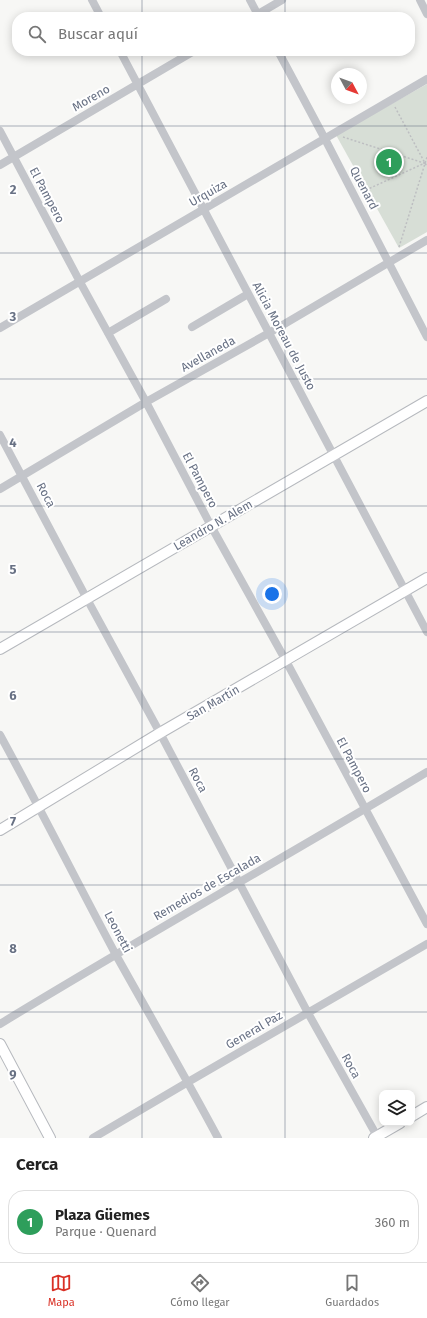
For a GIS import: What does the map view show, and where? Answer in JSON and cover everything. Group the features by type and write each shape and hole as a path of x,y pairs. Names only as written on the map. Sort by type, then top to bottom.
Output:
{"main road":[{"name":"Leandro N. Alem","path":"0,649 427,401"},
{"name":"San Martín","path":"0,830 160,733 427,578"},
{"path":"0,1044 50,1138"},
{"path":"415,1114 427,1107"},
{"path":"376,1137 395,1126"}],"street":[{"path":"92,0 98,12"},
{"path":"250,0 255,12"},
{"path":"263,12 282,0"},
{"path":"420,0 427,14"},
{"name":"Alicia Moreau de Justo","path":"123,56 427,632"},
{"name":"Moreno","path":"0,165 186,56"},
{"name":"Quenard","path":"281,56 427,337"},
{"name":"Urquiza","path":"0,328 427,79"},
{"name":"El Pampero","path":"0,131 211,526 286,661 364,810 427,924"},
{"name":"Avellaneda","path":"0,489 146,402 269,333 427,240"},
{"path":"192,327 248,294"},
{"path":"108,333 166,299"},
{"name":"Roca","path":"0,435 160,733 238,883 376,1137"},
{"name":"Leonetti","path":"0,735 40,807 116,954 218,1138"},
{"name":"Remedios de Escalada","path":"0,1024 116,954 427,772"},
{"name":"General Paz","path":"93,1138 427,944"}],"path":[{"path":"393,103 427,167"},
{"path":"343,138 426,163"},
{"path":"399,248 427,157"},
{"path":"366,190 426,163"}],"shaded area":[{"path":"427,84 427,232 399,248 336,135"}],"place":[{"name":"Plaza Güemes","path":"389,162"}]}
